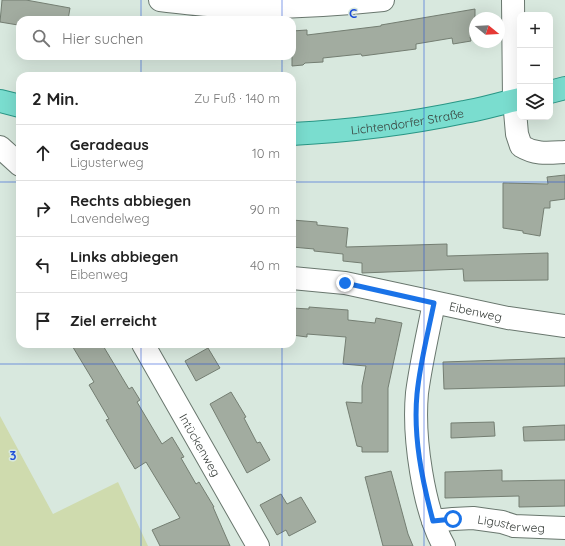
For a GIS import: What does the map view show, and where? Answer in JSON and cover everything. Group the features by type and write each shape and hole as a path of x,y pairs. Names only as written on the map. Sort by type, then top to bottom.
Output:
{"main road":[{"path":"553,91 565,88"},
{"name":"Lichtendorfer Straße","path":"296,134 334,132 422,120 465,112 517,99"},
{"path":"0,101 16,105"}],"street":[{"path":"160,0 209,5 274,7 384,0"},
{"path":"512,0 517,99 516,134 521,146 530,152 546,154 565,152"},
{"path":"0,147 16,161"},
{"name":"Eibenweg","path":"296,278 345,283 508,318 565,326"},
{"path":"434,303 417,394 417,424 419,454 424,485 433,521 444,546"},
{"name":"Intückenweg","path":"145,348 258,546"},
{"name":"Ligusterweg","path":"433,521 473,518 495,521 514,526 565,528"}],"green space":[{"path":"0,416 53,514 118,482 148,546 0,546"}],"building":[{"path":"2,0 26,0 70,8 69,16 16,16 16,25 0,22"},
{"path":"475,9 475,12 469,12 469,41 453,44 452,38 416,44 416,49 362,56 361,54 323,58 323,62 305,63 303,65 292,66 292,60 296,60 296,31 307,30 307,35 381,26"},
{"path":"565,175 565,199 550,201 550,208 544,208 540,236 523,233 523,231 503,228 503,183 548,184 547,177"},
{"path":"296,220 317,222 317,225 348,228 346,247 447,244 447,256 548,253 548,280 464,281 463,269 362,273 362,263 343,261 343,254 314,251 314,249 296,247"},
{"path":"309,307 348,310 348,320 375,323 376,318 402,323 388,388 388,452 362,452 362,447 357,446 346,402 362,403 362,386 366,366 343,364 346,337 307,334 307,337 296,336 296,308 309,309"},
{"path":"73,348 104,348 129,389 132,387 140,400 137,402 162,444 172,437 184,457 181,458 196,484 199,482 214,507 230,546 160,546 152,530 180,518 146,462 135,469 106,420 109,419 89,385 94,382"},
{"path":"208,348 220,368 196,381 185,361"},
{"path":"565,358 565,386 444,389 443,362"},
{"path":"231,392 246,417 244,418 257,443 260,442 270,460 247,473 210,404"},
{"path":"494,422 495,436 451,438 451,423"},
{"path":"565,425 565,440 524,441 523,427"},
{"path":"502,470 502,481 565,480 565,506 519,507 519,496 445,498 445,472"},
{"path":"391,471 408,534 413,546 383,546 365,477"},
{"path":"281,494 287,504 301,497 316,522 289,536 286,530 277,535 260,505"}],"route":[{"path":"345,283 434,303 417,394 419,454 424,485 433,521 453,519"}]}
